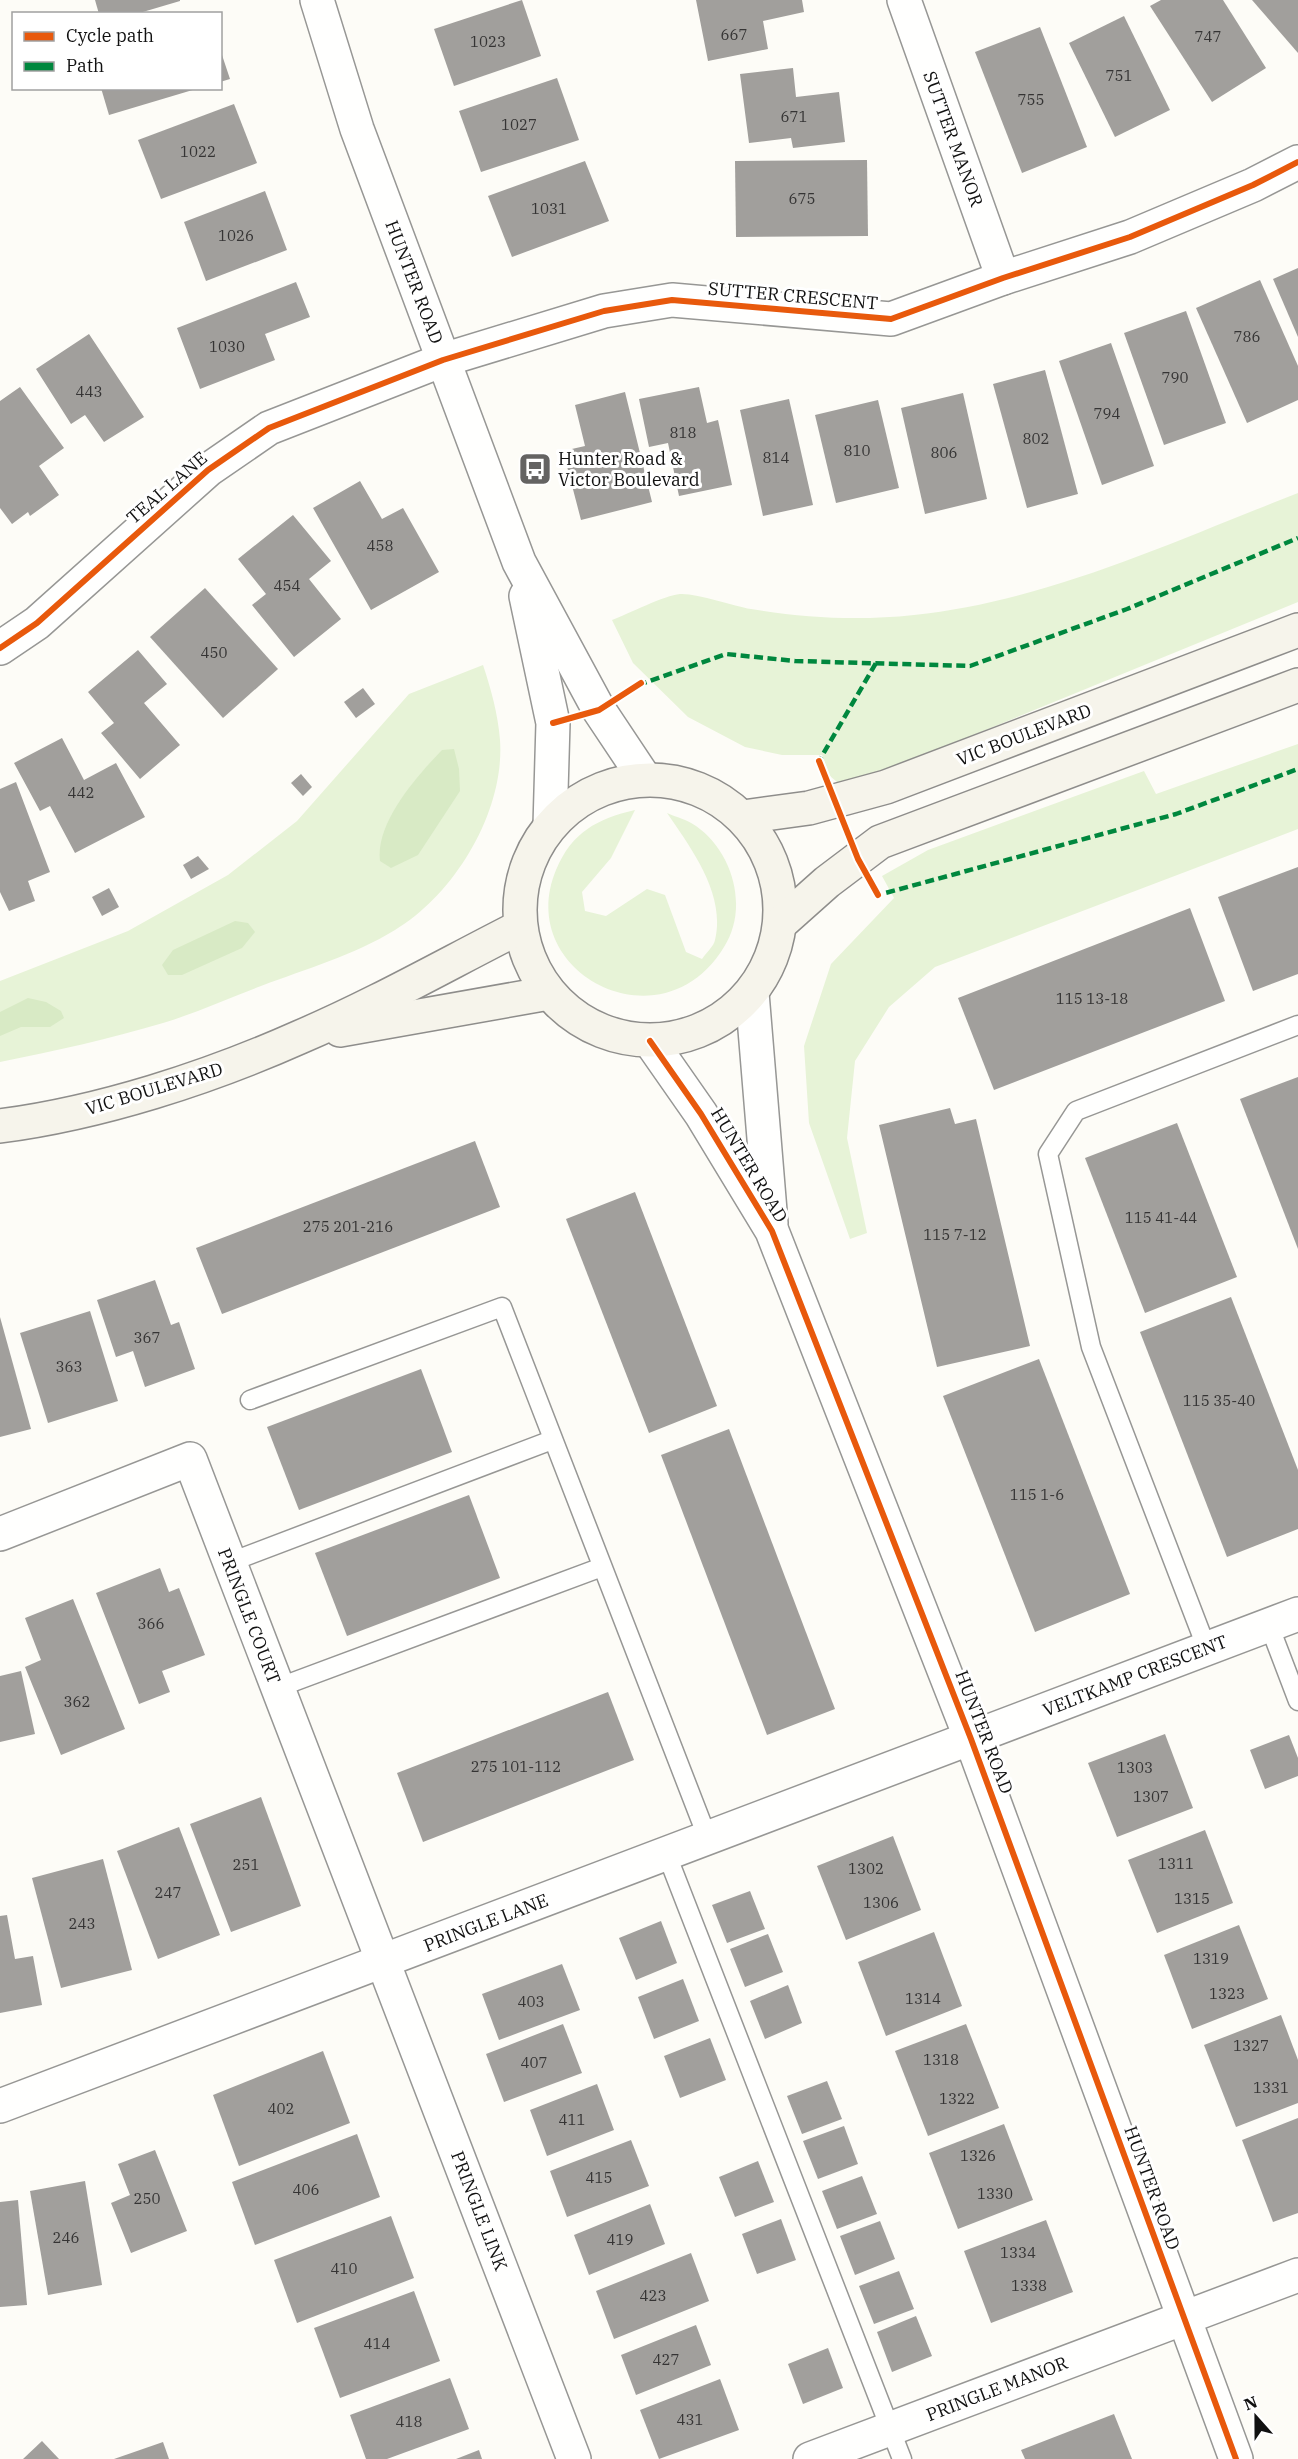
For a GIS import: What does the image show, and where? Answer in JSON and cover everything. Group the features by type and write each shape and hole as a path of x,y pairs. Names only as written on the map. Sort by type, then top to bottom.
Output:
{"street":[{"name":"HUNTER ROAD","path":"318,0 357,129 519,562 599,710 645,779"},
{"name":"SUTTER MANOR","path":"904,0 1003,278"},
{"name":"SUTTER CRESCENT","path":"443,360 604,311 672,300 891,319 1003,278 1130,237 1253,185 1298,162"},
{"name":"TEAL LANE","path":"0,648 37,623 208,470 269,428 443,360"},
{"name":"HUNTER ROAD","path":"519,562 553,723 550,826"},
{"name":"VIC BOULEVARD","path":"743,817 809,808 886,787 1298,630"},
{"path":"781,922 827,882 880,842 1298,685"},
{"path":"645,779 681,782 714,795 743,817 766,848 779,884 781,922 772,960 752,993 723,1019 688,1035 650,1041 612,1036 577,1019 549,993 530,962 520,927 521,891 531,856 550,826 577,802 609,785 645,779"},
{"name":"VIC BOULEVARD","path":"0,1126 57,1118 228,1067 303,1036 520,927"},
{"name":"VIC BOULEVARD","path":"303,1036 549,993"},
{"name":"HUNTER ROAD","path":"752,993 772,1231"},
{"name":"HUNTER ROAD","path":"650,1041 701,1114 772,1231 971,1739 1236,2459"},
{"name":"PRINGLE COURT","path":"0,1534 190,1460 384,1962"},
{"name":"VELTKAMP CRESCENT","path":"971,1739 1284,1619"},
{"name":"PRINGLE LANE","path":"0,2106 971,1739"},
{"name":"PRINGLE LINK","path":"384,1962 574,2459"},
{"path":"1183,2319 1298,2274"},
{"name":"PRINGLE MANOR","path":"810,2459 1183,2319"}],"lane":[{"path":"1207,1649 1091,1347 1048,1154 1076,1111 1298,1025"},
{"path":"250,1400 502,1306 708,1839"},
{"path":"228,1563 552,1440"},
{"path":"277,1688 602,1567"},
{"path":"1284,1619 1298,1701"},
{"path":"667,1855 902,2459"}],"green space":[{"path":"1298,493 1298,602 844,788 830,776 822,755 782,755 745,747 688,717 633,663 612,620 656,601 680,594 751,609 832,618 893,617 964,608 1013,597 1110,567"},
{"path":"483,665 494,702 500,740 499,767 494,795 485,822 456,873 417,914 395,930 346,954 188,1015 62,1049 0,1062 0,981 128,931 228,875 297,821 409,694"},
{"path":"1298,744 1298,829 935,967 889,1007 855,1061 847,1138 867,1233 850,1239 809,1123 804,1046 831,964 894,898 882,876 928,850 1144,771 1156,794"},
{"path":"454,749 459,769 460,791 418,855 391,868 380,861 380,846 391,816 410,787 442,750"},
{"path":"635,810 611,858 582,892 585,911 606,916 647,889 665,895 686,952 702,959 715,940 716,906 696,856 667,813 693,824 720,850 728,865 736,898 731,932 724,947 697,977 666,993 632,995 601,986 574,967 555,940 548,907 556,870 562,857 578,837 598,823"},
{"path":"235,921 248,923 255,932 242,948 182,975 168,975 162,965 173,950"},
{"path":"28,998 46,1002 61,1011 64,1018 50,1027 21,1027 0,1036 0,1012"}],"building":[{"path":"95,0 180,0 143,12 98,12"},
{"path":"522,0 541,56 454,86 434,29"},
{"path":"696,0 802,0 804,12 763,21 768,49 708,61"},
{"path":"1161,0 1223,0 1266,68 1212,102 1150,6"},
{"path":"1252,0 1298,0 1298,53"},
{"path":"1124,16 1170,110 1115,137 1069,43"},
{"path":"1040,27 1087,147 1022,173 975,52"},
{"path":"222,55 230,79 222,81"},
{"path":"793,68 796,97 839,92 845,142 793,148 791,138 749,143 740,74"},
{"path":"557,78 579,140 481,172 459,111"},
{"path":"102,90 193,90 109,115"},
{"path":"234,104 257,163 161,199 138,140"},
{"path":"867,160 868,236 736,237 735,161"},
{"path":"585,161 609,221 512,257 488,196"},
{"path":"265,191 287,250 206,281 184,222"},
{"path":"1298,268 1298,337 1273,279"},
{"path":"1260,280 1298,366 1298,400 1247,423 1196,308"},
{"path":"296,282 310,317 265,334 275,360 200,389 177,328"},
{"path":"1186,311 1226,423 1164,445 1124,333"},
{"path":"89,334 144,417 104,442 85,415 71,424 36,369"},
{"path":"1111,343 1154,466 1102,485 1059,361"},
{"path":"1045,370 1078,494 1027,508 993,384"},
{"path":"20,387 64,448 39,466 59,495 30,516 28,512 12,524 0,508 0,401"},
{"path":"699,387 707,423 718,420 732,485 679,496 668,443 649,447 639,399"},
{"path":"625,392 652,502 581,520 563,451 585,446 575,405"},
{"path":"963,393 987,499 925,514 901,408"},
{"path":"789,399 813,505 763,516 740,410"},
{"path":"878,400 899,488 836,503 815,415"},
{"path":"360,481 382,519 403,508 439,572 371,610 313,508"},
{"path":"293,515 331,561 309,579 341,619 294,657 252,605 266,594 238,559"},
{"path":"205,588 278,669 223,718 150,637"},
{"path":"138,650 167,684 144,703 180,745 140,779 101,733 114,723 88,692"},
{"path":"363,688 375,704 356,718 344,702"},
{"path":"62,738 84,780 116,763 145,817 75,853 50,806 40,811 14,763"},
{"path":"301,774 312,787 303,796 291,783"},
{"path":"16,782 50,872 28,881 35,901 9,911 0,892 0,789"},
{"path":"198,856 209,869 191,879 183,865"},
{"path":"1298,867 1298,974 1253,991 1218,897"},
{"path":"109,888 119,907 102,916 92,897"},
{"path":"1190,908 1225,1001 994,1090 958,998"},
{"path":"1298,1077 1298,1249 1240,1099"},
{"path":"950,1108 955,1124 976,1119 1030,1346 937,1367 879,1125"},
{"path":"1177,1123 1237,1277 1145,1313 1085,1158"},
{"path":"475,1141 500,1207 222,1314 196,1248"},
{"path":"635,1192 717,1406 649,1433 566,1219"},
{"path":"155,1280 171,1325 179,1322 195,1369 145,1387 133,1351 116,1357 97,1300"},
{"path":"1231,1297 1298,1470 1298,1529 1227,1557 1140,1332"},
{"path":"90,1311 118,1401 48,1423 20,1333"},
{"path":"0,1317 31,1429 0,1437"},
{"path":"1039,1359 1130,1594 1035,1632 943,1396"},
{"path":"421,1369 452,1452 299,1510 267,1427"},
{"path":"729,1429 835,1709 767,1735 661,1455"},
{"path":"469,1495 500,1578 347,1636 315,1553"},
{"path":"160,1568 169,1592 179,1588 205,1655 162,1671 170,1692 139,1704 96,1593"},
{"path":"73,1599 125,1729 61,1755 25,1667 41,1660 25,1618"},
{"path":"21,1671 35,1734 0,1742 0,1676"},
{"path":"608,1692 634,1760 423,1842 397,1773"},
{"path":"1165,1734 1193,1808 1117,1837 1088,1763"},
{"path":"1289,1735 1298,1758 1298,1776 1265,1789 1250,1750"},
{"path":"261,1797 301,1906 231,1932 190,1824"},
{"path":"179,1827 220,1935 158,1959 117,1851"},
{"path":"1205,1830 1233,1903 1157,1933 1128,1860"},
{"path":"893,1836 921,1910 846,1940 817,1866"},
{"path":"103,1859 132,1970 61,1988 32,1878"},
{"path":"750,1891 765,1929 727,1943 712,1905"},
{"path":"7,1915 15,1959 33,1956 42,2005 0,2013 0,1916"},
{"path":"661,1921 677,1963 636,1980 619,1938"},
{"path":"1239,1925 1268,1999 1192,2029 1164,1955"},
{"path":"934,1932 962,2006 886,2036 858,1962"},
{"path":"768,1934 783,1972 745,1987 730,1949"},
{"path":"562,1964 580,2010 499,2040 482,1994"},
{"path":"683,1979 699,2021 654,2039 638,1997"},
{"path":"788,1985 802,2023 765,2039 750,2001"},
{"path":"1281,2015 1298,2060 1298,2103 1236,2127 1204,2045"},
{"path":"563,2024 582,2073 504,2102 486,2054"},
{"path":"966,2024 999,2108 928,2136 895,2051"},
{"path":"710,2038 726,2080 680,2098 664,2056"},
{"path":"323,2051 350,2123 239,2166 213,2095"},
{"path":"827,2081 842,2119 802,2134 787,2096"},
{"path":"597,2084 614,2130 547,2156 530,2110"},
{"path":"1298,2118 1298,2213 1273,2222 1242,2140"},
{"path":"1004,2124 1033,2200 958,2229 929,2153"},
{"path":"844,2126 858,2164 818,2179 803,2141"},
{"path":"357,2134 380,2197 255,2245 232,2182"},
{"path":"631,2140 649,2186 567,2217 550,2171"},
{"path":"155,2150 187,2231 131,2253 111,2203 130,2195 118,2164"},
{"path":"758,2161 774,2202 735,2217 719,2177"},
{"path":"862,2176 877,2214 837,2229 822,2191"},
{"path":"85,2181 102,2285 48,2295 30,2191"},
{"path":"18,2200 27,2305 0,2307 0,2202"},
{"path":"650,2204 665,2244 589,2275 574,2235"},
{"path":"391,2216 414,2278 297,2323 274,2260"},
{"path":"781,2219 796,2260 757,2274 742,2234"},
{"path":"1046,2220 1073,2292 991,2323 964,2251"},
{"path":"880,2221 895,2259 855,2275 840,2236"},
{"path":"691,2253 709,2301 614,2339 596,2291"},
{"path":"899,2271 914,2309 874,2324 859,2286"},
{"path":"414,2291 440,2361 340,2398 314,2328"},
{"path":"916,2316 932,2356 892,2372 877,2332"},
{"path":"696,2325 711,2365 636,2395 621,2355"},
{"path":"828,2348 843,2388 803,2404 788,2364"},
{"path":"450,2378 469,2429 387,2459 366,2459 350,2415"},
{"path":"720,2379 739,2430 659,2459 640,2410"},
{"path":"1114,2414 1132,2459 1025,2459 1021,2450"},
{"path":"42,2441 59,2459 23,2459"},
{"path":"163,2442 169,2459 114,2459"},
{"path":"479,2450 482,2459 456,2459"}],"marked path":[{"path":"638,685 726,654 795,661 970,666 1127,609 1298,538"},
{"path":"820,765 819,761 876,663"},
{"path":"875,891 878,895 1176,814 1298,769"}],"cycle path":[{"path":"0,648 37,623 208,470 269,428 443,360 604,311 672,300 891,319 1003,278 1130,237 1253,185 1298,162"},
{"path":"553,723 599,710 641,683"},
{"path":"819,761 858,859 878,895"},
{"path":"650,1041 701,1114 772,1231 971,1739 1236,2459"}],"place":[{"name":"Hunter Road & Victor Boulevard","path":"535,469"}]}
